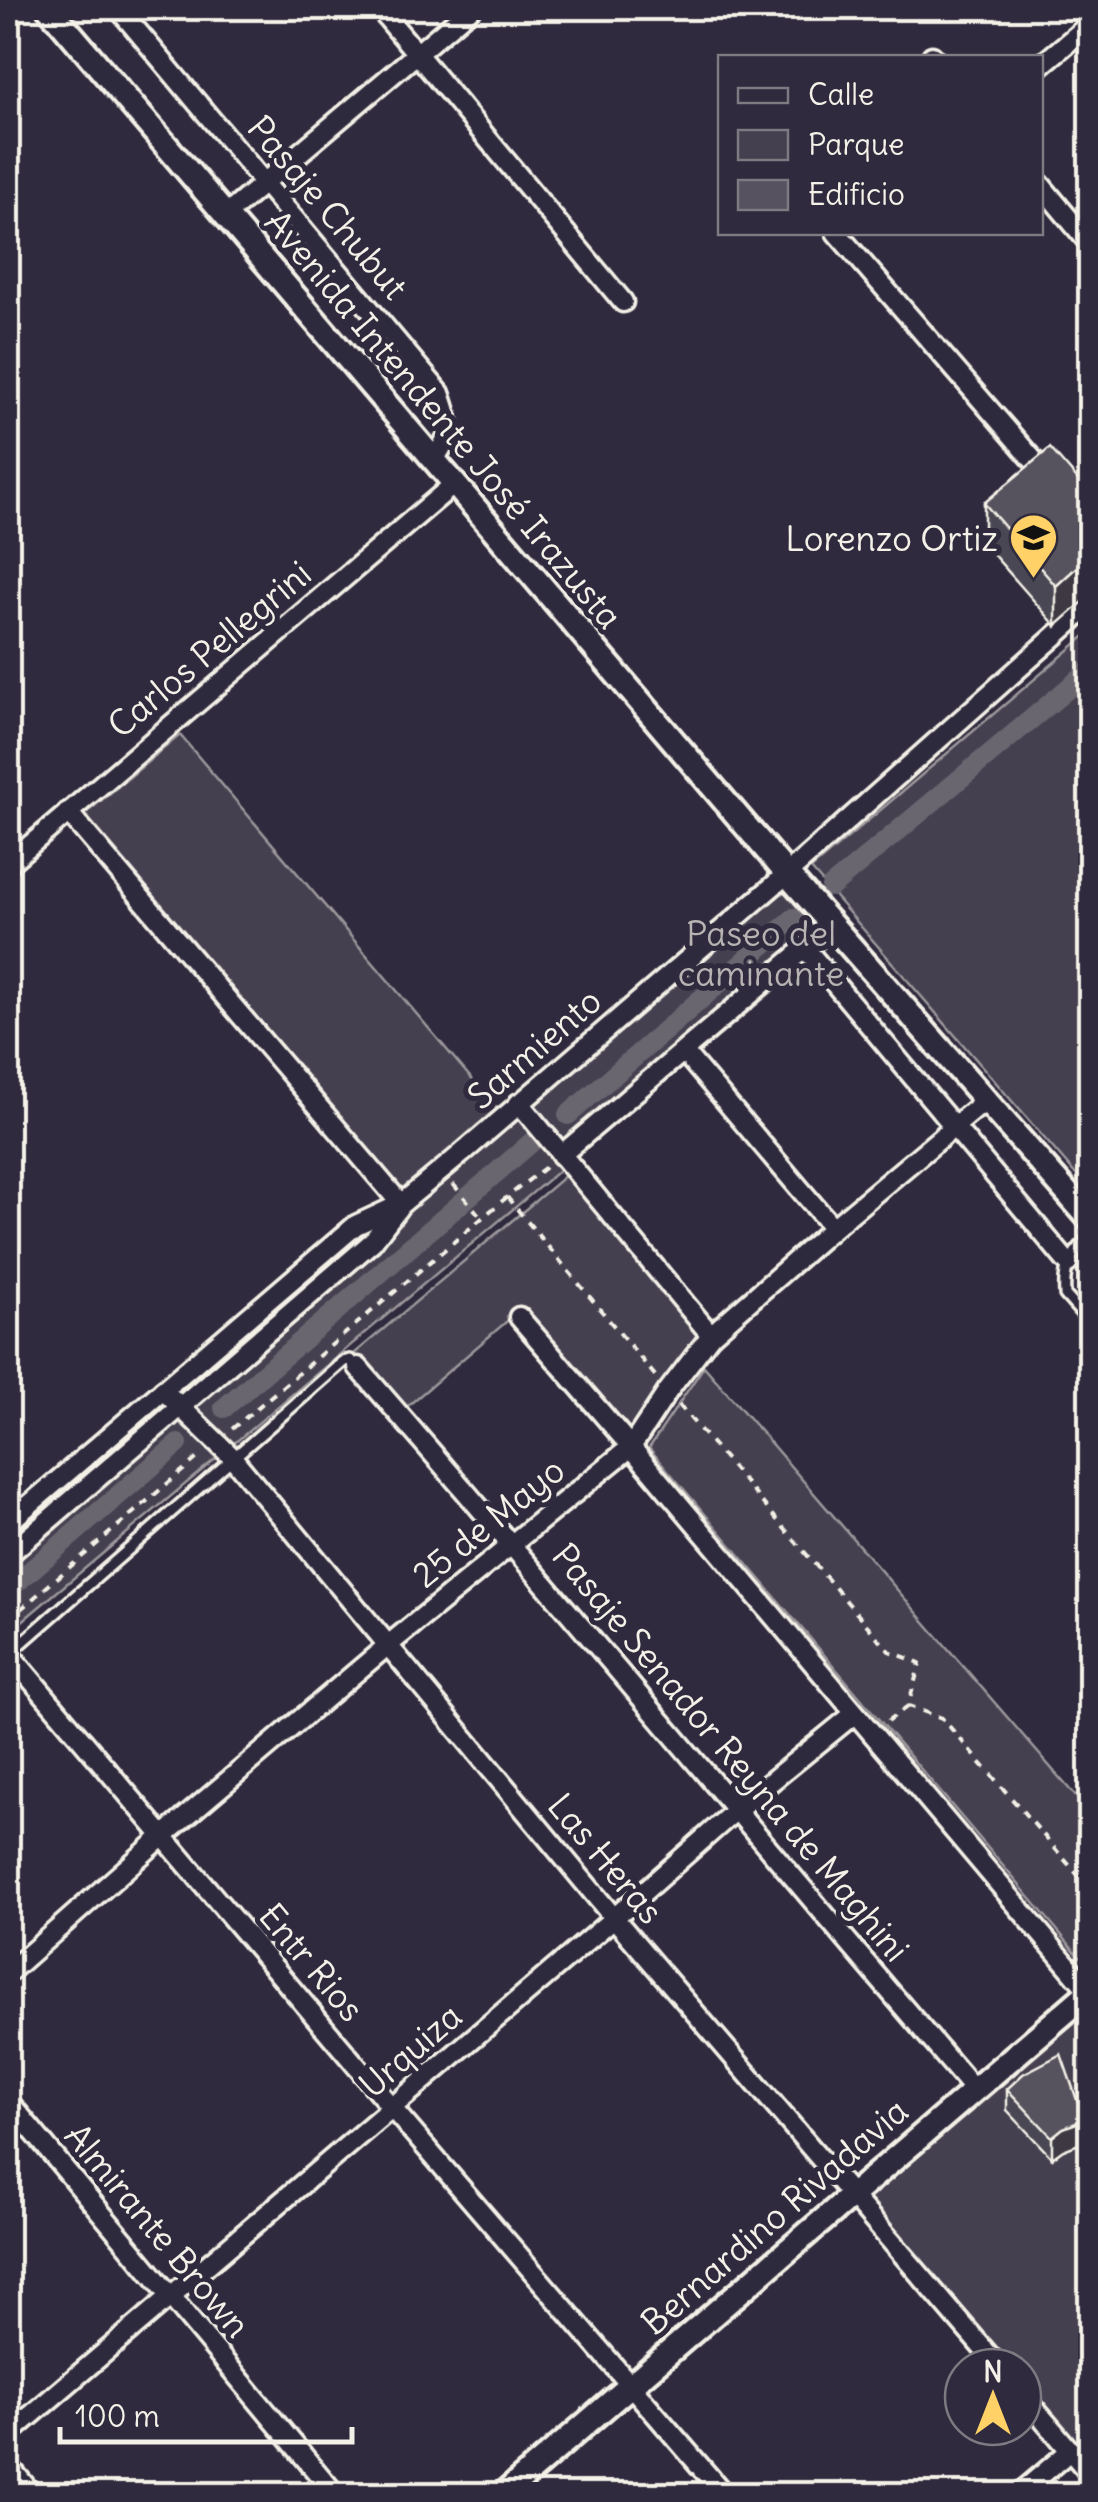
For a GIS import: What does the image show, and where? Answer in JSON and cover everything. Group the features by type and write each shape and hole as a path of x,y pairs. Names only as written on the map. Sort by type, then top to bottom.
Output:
{"main road":[{"name":"Avenida Intendente José Irazusta","path":"49,8 786,874 1090,1219"},
{"name":"Bernardino Rivadavia","path":"504,2494 1090,1992"}],"street":[{"name":"Pasaje Chubut","path":"118,8 440,393 448,418 448,439 433,461"},
{"path":"380,8 623,302"},
{"path":"226,216 471,8"},
{"path":"1043,63 1090,24"},
{"path":"1043,188 1090,244"},
{"path":"842,235 1066,498"},
{"name":"Carlos Pellegrini","path":"9,859 453,485"},
{"name":"Sarmiento","path":"8,1523 356,1224 401,1204 786,874 1090,604"},
{"path":"8,1555 372,1242 401,1204 68,812"},
{"path":"561,1155 805,948 1068,1263"},
{"path":"684,1052 833,1228"},
{"name":"25 de Mayo","path":"8,1972 387,1646 631,1447 710,1335 986,1100"},
{"path":"519,1103 710,1335"},
{"path":"519,1317 1090,1992"},
{"name":"Pasaje Senador Reyna de Maghini","path":"358,1367 512,1543 974,2090"},
{"name":"Las Heras","path":"164,1390 232,1457 614,1918 982,2347"},
{"name":"Entr Rios","path":"8,1654 724,2494"},
{"name":"Urquiza","path":"8,2436 854,1714"},
{"name":"Almirante Brown","path":"8,2100 335,2494"},
{"path":"1043,2418 1090,2474"},
{"path":"1019,2494 1071,2450"},
{"path":"8,2465 32,2494"}],"lane":[{"path":"1090,1236 1071,1256 1064,1275 1065,1296 1090,1323"},
{"path":"8,1654 342,1362 350,1360 358,1367"}],"path":[{"path":"8,1620 480,1215 561,1155"},
{"path":"462,1195 480,1215"},
{"path":"507,1197 888,1652 920,1663 908,1706 872,1734"},
{"path":"908,1706 942,1718 1090,1889"}],"green space":[{"name":"Paseo del caminante","path":"1090,632 1090,1191 811,869"},
{"path":"180,735 498,1110 403,1190 85,814"},
{"name":"Paseo del caminante","path":"782,887 830,943 8,1633 8,1547"},
{"path":"566,1175 699,1334 630,1437 520,1310 403,1410 354,1354"},
{"path":"704,1366 1090,1813 1090,1949 1080,1957 649,1448"},
{"path":"1090,1991 1090,2475 1043,2420 1043,2347 981,2347 852,2196"}],"building":[{"path":"1050,448 1090,494 1090,555 1056,586 984,503"},
{"path":"1061,2054 1084,2120 1052,2137 1007,2089 1023,2074"}],"waterway":[{"path":"831,887 1090,670"},
{"path":"568,1115 794,918"},
{"path":"224,1408 533,1141"},
{"path":"8,1590 178,1444"}],"place":[{"name":"Lorenzo Ortiz","path":"1033,580"}]}
